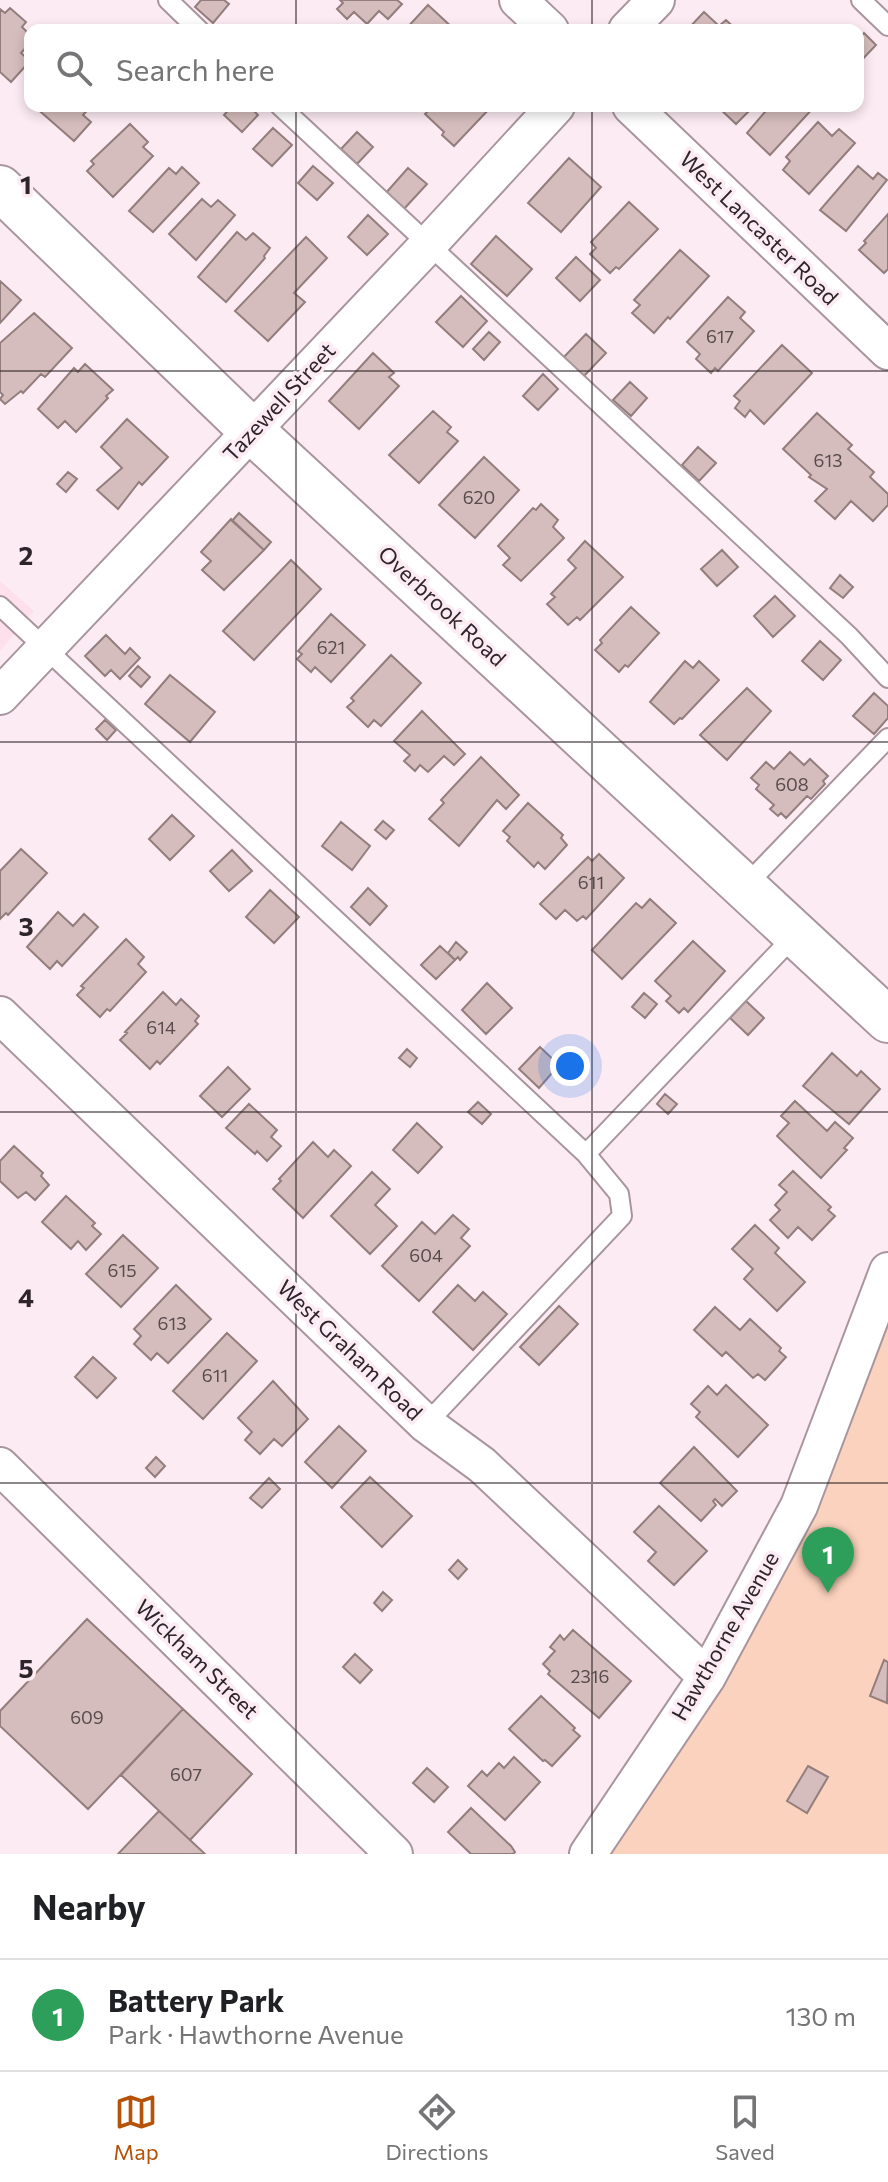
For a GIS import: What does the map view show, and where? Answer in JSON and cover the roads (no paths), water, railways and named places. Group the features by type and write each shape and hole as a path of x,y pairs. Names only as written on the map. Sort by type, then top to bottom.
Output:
{"street":[{"path":"518,0 544,24"},
{"path":"633,24 656,0"},
{"name":"Tazewell Street","path":"0,696 550,112"},
{"name":"West Lancaster Road","path":"637,112 888,351"},
{"name":"Overbrook Road","path":"0,188 252,431 746,885 888,1020"},
{"name":"West Graham Road","path":"0,1015 426,1424 482,1465 707,1677"},
{"name":"Hawthorne Avenue","path":"588,1854 707,1677 799,1506 888,1271"},
{"name":"Wickham Street","path":"0,1466 394,1854"}],"lane":[{"path":"168,0 193,24"},
{"path":"861,0 888,26"},
{"path":"286,112 849,636 888,678"},
{"path":"0,606 586,1154 619,1194 622,1216 426,1424"},
{"path":"746,885 888,738"},
{"path":"586,1154 796,934"}],"place":[{"name":"Battery Park","path":"828,1593"}]}
